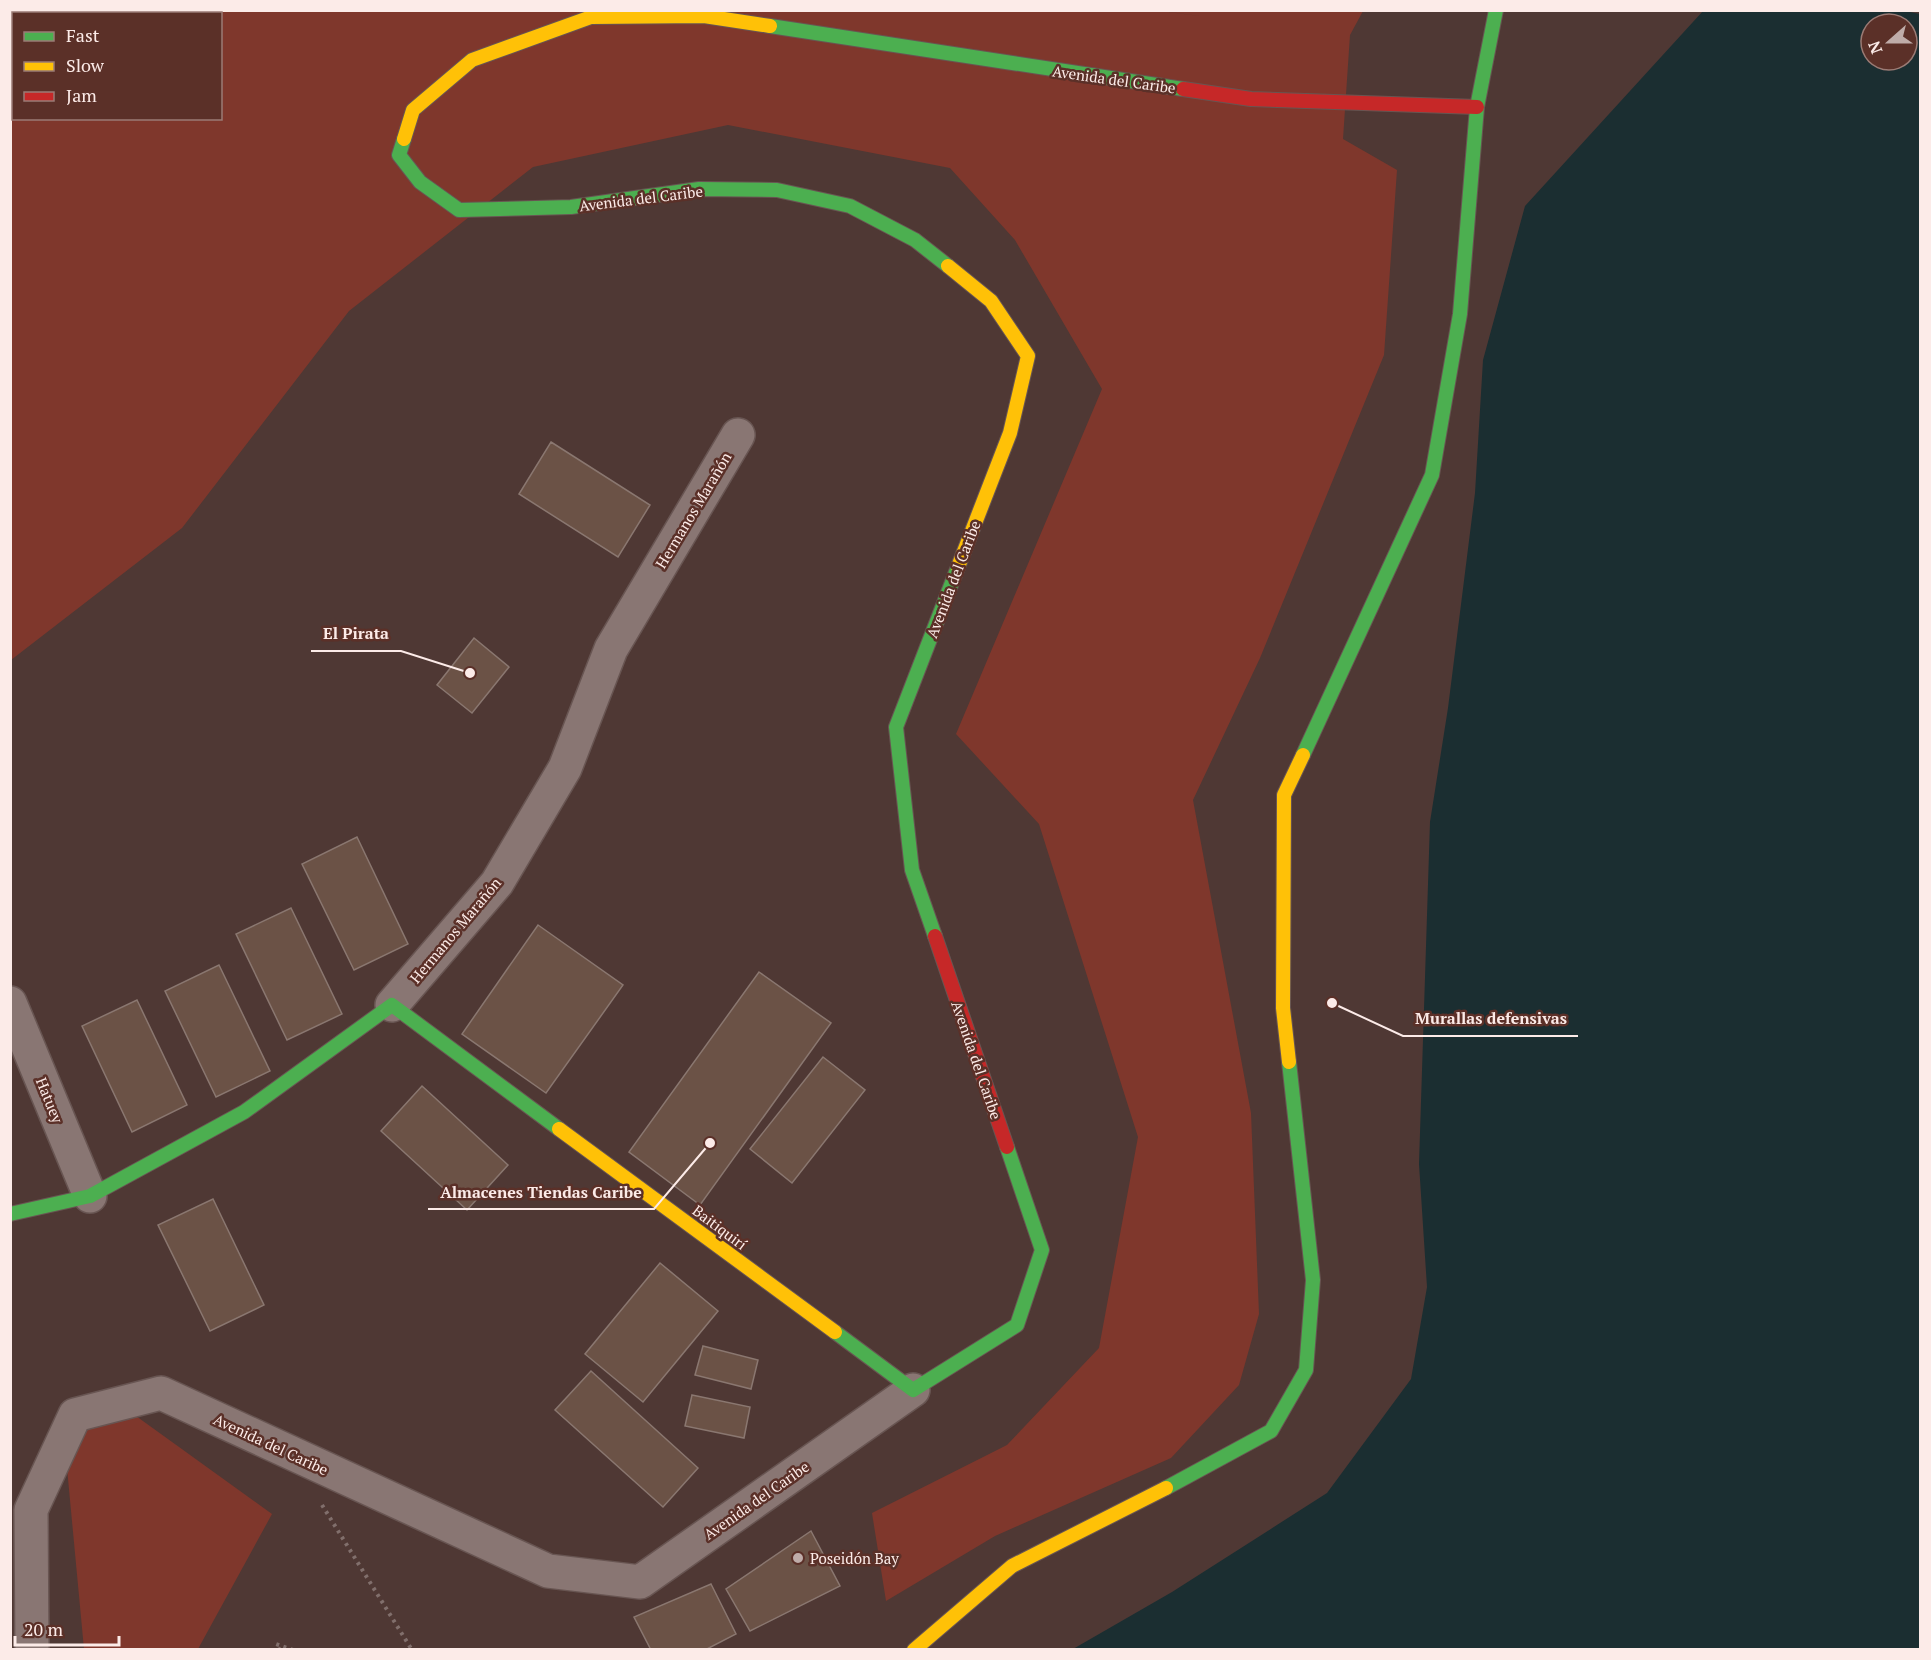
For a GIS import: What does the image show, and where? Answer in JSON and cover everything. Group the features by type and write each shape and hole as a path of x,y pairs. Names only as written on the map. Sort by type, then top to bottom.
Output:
{"street":[{"path":"914,1650 1012,1566 1202,1470 1271,1431 1306,1370 1313,1280 1283,1008 1284,795 1348,662 1432,475 1460,314 1477,107 1496,10"},
{"name":"Avenida del Caribe","path":"33,1650 31,1510 75,1415 161,1393 548,1571 640,1582 913,1390 1017,1325 1042,1250 912,870 896,726 1010,432 1028,356 991,301 915,240 850,206 777,190 699,189 571,207 459,210 420,182 399,155 412,110 472,60 591,17 692,16 1251,99 1477,107"},
{"name":"Hermanos Marañón","path":"10,1214 90,1196 244,1112 392,1005 497,883 565,768 611,649 738,435"},
{"name":"Hatuey","path":"10,1003 90,1196"},
{"name":"Baitiquirí","path":"392,1005 913,1390"}],"path":[{"path":"320,1502 412,1650"},
{"path":"280,1650 276,1644 293,1650"}],"shaded area":[{"path":"1153,10 1207,17 1162,11 1363,11 1350,35 1343,139 1397,170 1384,355 1260,658 1193,800 1251,1113 1259,1314 1239,1385 1171,1458 995,1536 886,1601 872,1513 1007,1445 1099,1348 1138,1137 1039,824 956,734 1102,389 1015,240 950,168 728,125 533,167 349,311 182,528 11,660 11,11"},
{"path":"136,1416 272,1514 198,1649 84,1649 64,1436"}],"water":[{"path":"1900,10 1910,12 1859,12 1859,72 1919,72 1920,14 1920,1649 1073,1649 1172,1592 1327,1493 1411,1379 1427,1287 1419,1164 1430,822 1448,708 1475,493 1483,360 1525,206 1703,11"}],"building":[{"path":"551,442 650,505 618,557 519,494"},
{"path":"474,638 509,667 472,713 437,685"},
{"path":"357,837 408,944 354,970 302,864"},
{"path":"291,908 342,1014 287,1040 236,934"},
{"path":"538,925 623,985 546,1093 462,1034"},
{"path":"219,965 270,1071 216,1097 165,991"},
{"path":"759,972 831,1023 700,1205 629,1152"},
{"path":"137,1000 187,1105 132,1132 82,1026"},
{"path":"823,1057 865,1090 792,1183 750,1149"},
{"path":"422,1086 508,1165 467,1210 381,1131"},
{"path":"213,1199 264,1305 210,1331 158,1225"},
{"path":"660,1263 718,1311 643,1402 585,1354"},
{"path":"703,1346 758,1360 751,1389 695,1375"},
{"path":"591,1371 698,1468 663,1507 555,1410"},
{"path":"692,1395 750,1407 744,1438 685,1426"},
{"name":"Poseidón Bay","path":"811,1531 840,1586 750,1631 726,1589"},
{"path":"711,1584 736,1634 705,1650 651,1650 634,1617"}],"traffic: fast":[{"path":"1303,755 1432,475 1460,314 1477,107 1496,10"},
{"path":"770,26 1183,89"},
{"path":"404,139 399,155 420,182 459,210 571,207 699,189 777,190 850,206 915,240 948,266"},
{"path":"935,936 912,870 896,727 958,567"},
{"path":"10,1214 90,1196 244,1112 392,1005 559,1129"},
{"path":"1166,1488 1271,1431 1306,1370 1313,1280 1289,1062"},
{"path":"835,1332 913,1390 1017,1325 1042,1250 1007,1147"}],"traffic: slow":[{"path":"404,139 413,110 472,60 591,17 704,16 770,26"},
{"path":"948,266 991,301 1028,356 1010,433 958,567"},
{"path":"1289,1062 1283,1008 1284,795 1303,755"},
{"path":"559,1129 835,1332"},
{"path":"914,1650 1012,1566 1166,1488"}],"traffic: jam":[{"path":"1183,89 1251,99 1477,107"},
{"path":"935,936 1007,1147"}],"place":[{"name":"El Pirata","path":"470,673"},
{"name":"Murallas defensivas","path":"1332,1003"},
{"name":"Almacenes Tiendas Caribe","path":"710,1143"},
{"name":"Poseidón Bay","path":"798,1558"}]}
